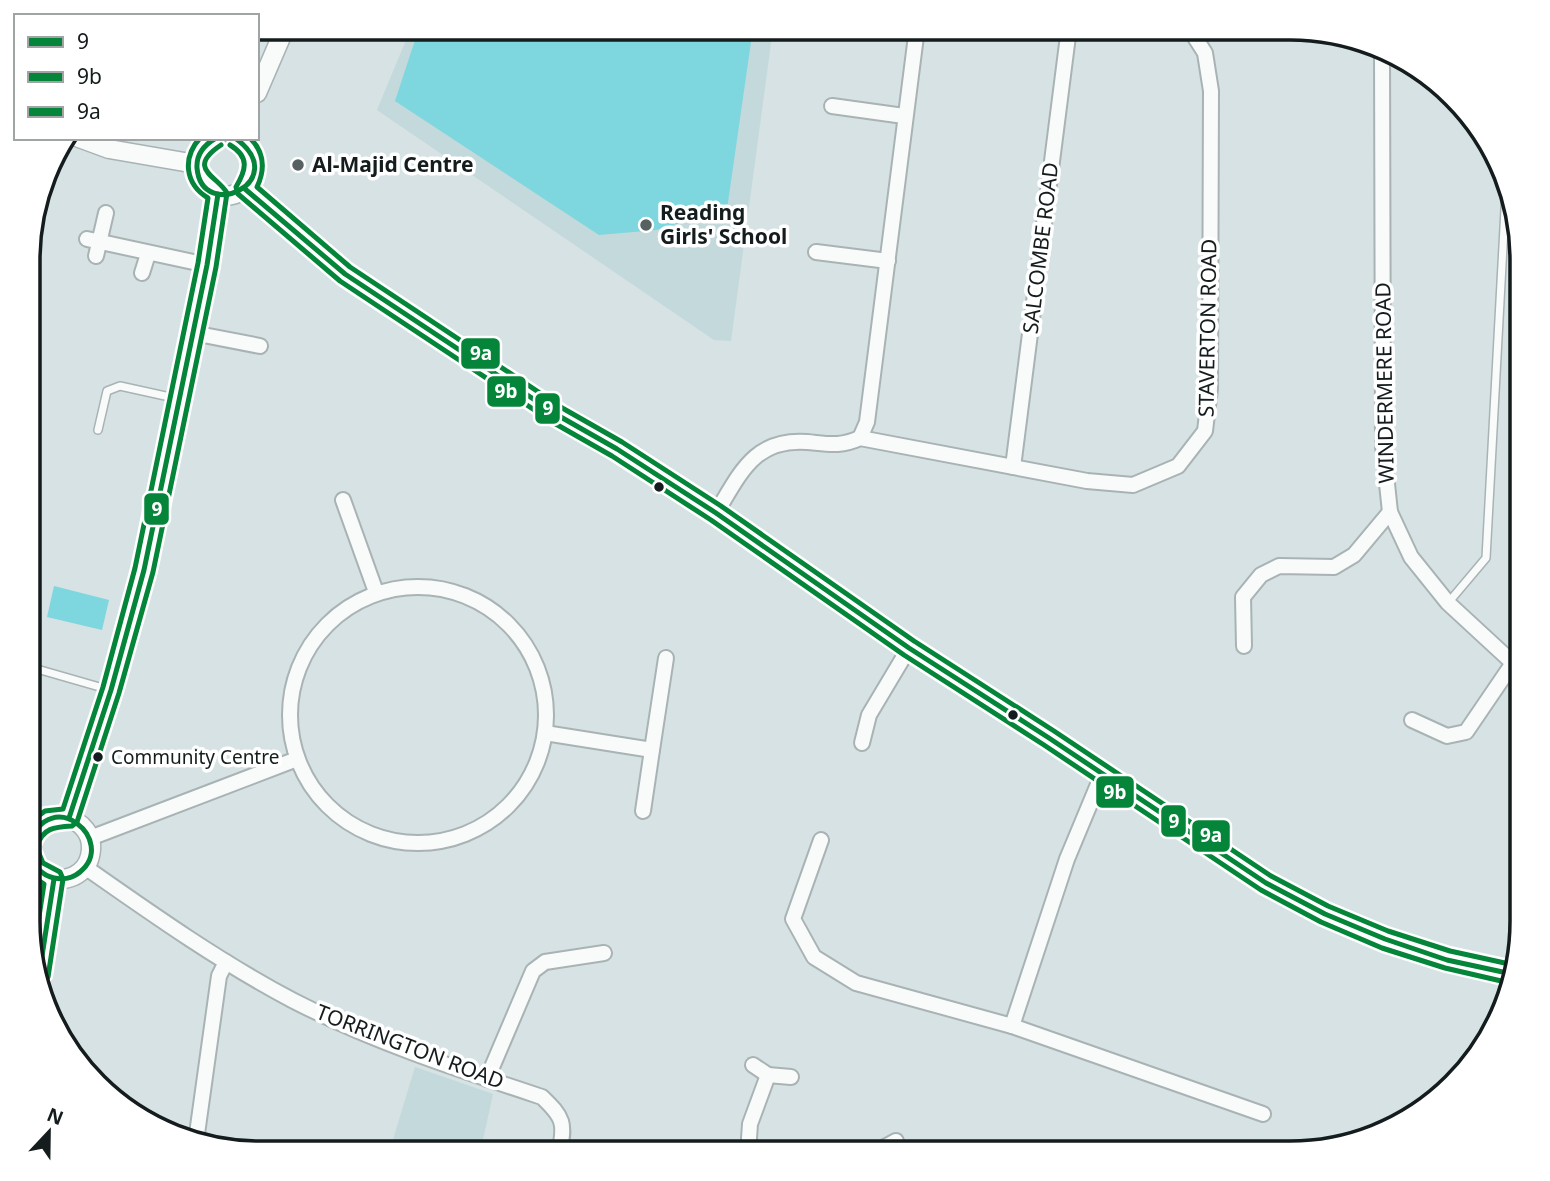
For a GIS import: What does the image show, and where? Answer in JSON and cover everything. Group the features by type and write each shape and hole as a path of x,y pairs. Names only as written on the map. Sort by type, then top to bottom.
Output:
{"street":[{"path":"259,88 280,40"},
{"path":"860,438 867,422 915,41"},
{"name":"SALCOMBE ROAD","path":"1013,467 1067,41"},
{"name":"STAVERTON ROAD","path":"716,513 744,468 764,450 788,441 845,445 860,438 1087,481 1133,485 1178,466 1205,430 1210,389 1211,91 1205,54 1197,41"},
{"name":"WINDERMERE ROAD","path":"1382,61 1383,446 1390,512 1411,557 1448,603 1509,658"},
{"path":"832,106 904,116"},
{"path":"84,140 109,149 196,164"},
{"path":"209,140 196,164 201,182 218,194 236,194 245,189 251,181 255,162 246,144 240,140"},
{"path":"245,189 345,274 559,416 617,449 716,513 909,648 1003,707 1266,883 1294,899 1387,942 1430,956 1503,972"},
{"path":"69,818 111,690 144,570 207,265 218,194"},
{"path":"106,213 94,246 207,265"},
{"path":"816,252 888,261"},
{"path":"142,273 148,254"},
{"path":"193,333 260,346"},
{"path":"343,499 376,592"},
{"path":"1244,646 1243,597 1261,575 1279,566 1334,567 1354,555 1390,512"},
{"path":"419,586 459,593 481,602 503,618 525,643 537,665 547,696 545,733 534,771 510,806 475,830 435,843 393,842 357,828 321,800 297,759 290,724 292,693 302,658 321,633 349,606 376,592 419,586"},
{"path":"862,743 869,715 909,648"},
{"path":"643,811 666,658"},
{"path":"1412,720 1447,736 1466,732 1509,675"},
{"path":"545,733 652,750"},
{"path":"90,838 297,759"},
{"path":"1012,1026 1067,859 1102,775"},
{"path":"41,825 49,818 69,818 85,829 90,838 91,853 85,867 71,877 54,879 41,872"},
{"path":"821,840 793,919 814,957 856,983 1012,1026 1263,1114"},
{"name":"TORRINGTON ROAD","path":"85,867 166,923 292,1000 367,1035 542,1097 560,1114 562,1140"},
{"path":"43,952 54,879"},
{"path":"487,1079 533,971 545,962 604,953"},
{"path":"197,1131 219,976 226,961"},
{"path":"753,1065 768,1075 792,1077"},
{"path":"749,1140 750,1124 768,1075"}],"lane":[{"path":"1448,603 1486,558 1505,216"},
{"path":"98,430 107,391 120,386 179,399"},
{"path":"41,670 111,690"}],"shaded area":[{"name":"Reading Girls' School","path":"406,40 771,40 731,341 714,340 377,110"},
{"name":"Reading Girls' School","path":"415,40 751,40 727,209 656,230 599,235 395,101"},
{"path":"54,586 109,600 102,630 47,617"},
{"path":"415,1067 493,1094 483,1140 393,1140"}],"transit line":[{"name":"9a","path":"41,814 45,811 63,809 103,687 135,568 198,263 208,198 195,186 189,170 190,154 198,140"},
{"name":"9","path":"213,140 202,150 197,168 202,185 213,193 227,194 240,190 250,181 255,168 251,154 237,140"},
{"name":"9a","path":"252,140 259,150 262,162 257,187 350,267 564,409 622,442 721,506 914,641 1271,876 1328,906 1388,931 1450,951 1505,963"},
{"name":"9b","path":"41,837 55,828 72,826 77,822 119,693 153,572 216,267 227,193 207,172 205,160 221,145"},
{"name":"9b","path":"230,145 241,154 244,164 236,187 238,194 340,281 554,423 612,456 711,520 904,655 1261,890 1321,922 1382,948 1445,968 1501,981"},
{"name":"9","path":"245,189 345,274 559,416 617,449 716,513 909,648 1266,883 1325,914 1385,939 1447,960 1503,972"},
{"name":"9","path":"69,818 111,690 144,570 207,265 218,194"},
{"name":"9","path":"41,825 52,818 65,818 86,833 91,846 90,859 74,876 54,878 41,872"},
{"name":"9a","path":"41,858 43,863 60,872 63,879 48,977"},
{"name":"9","path":"43,951 54,879"},
{"name":"9b","path":"41,882 44,884 41,904"}],"place":[{"name":"Al-Majid Centre","path":"298,165"},
{"name":"Reading Girls' School","path":"646,225"},
{"name":"Community Centre","path":"98,757"}]}
